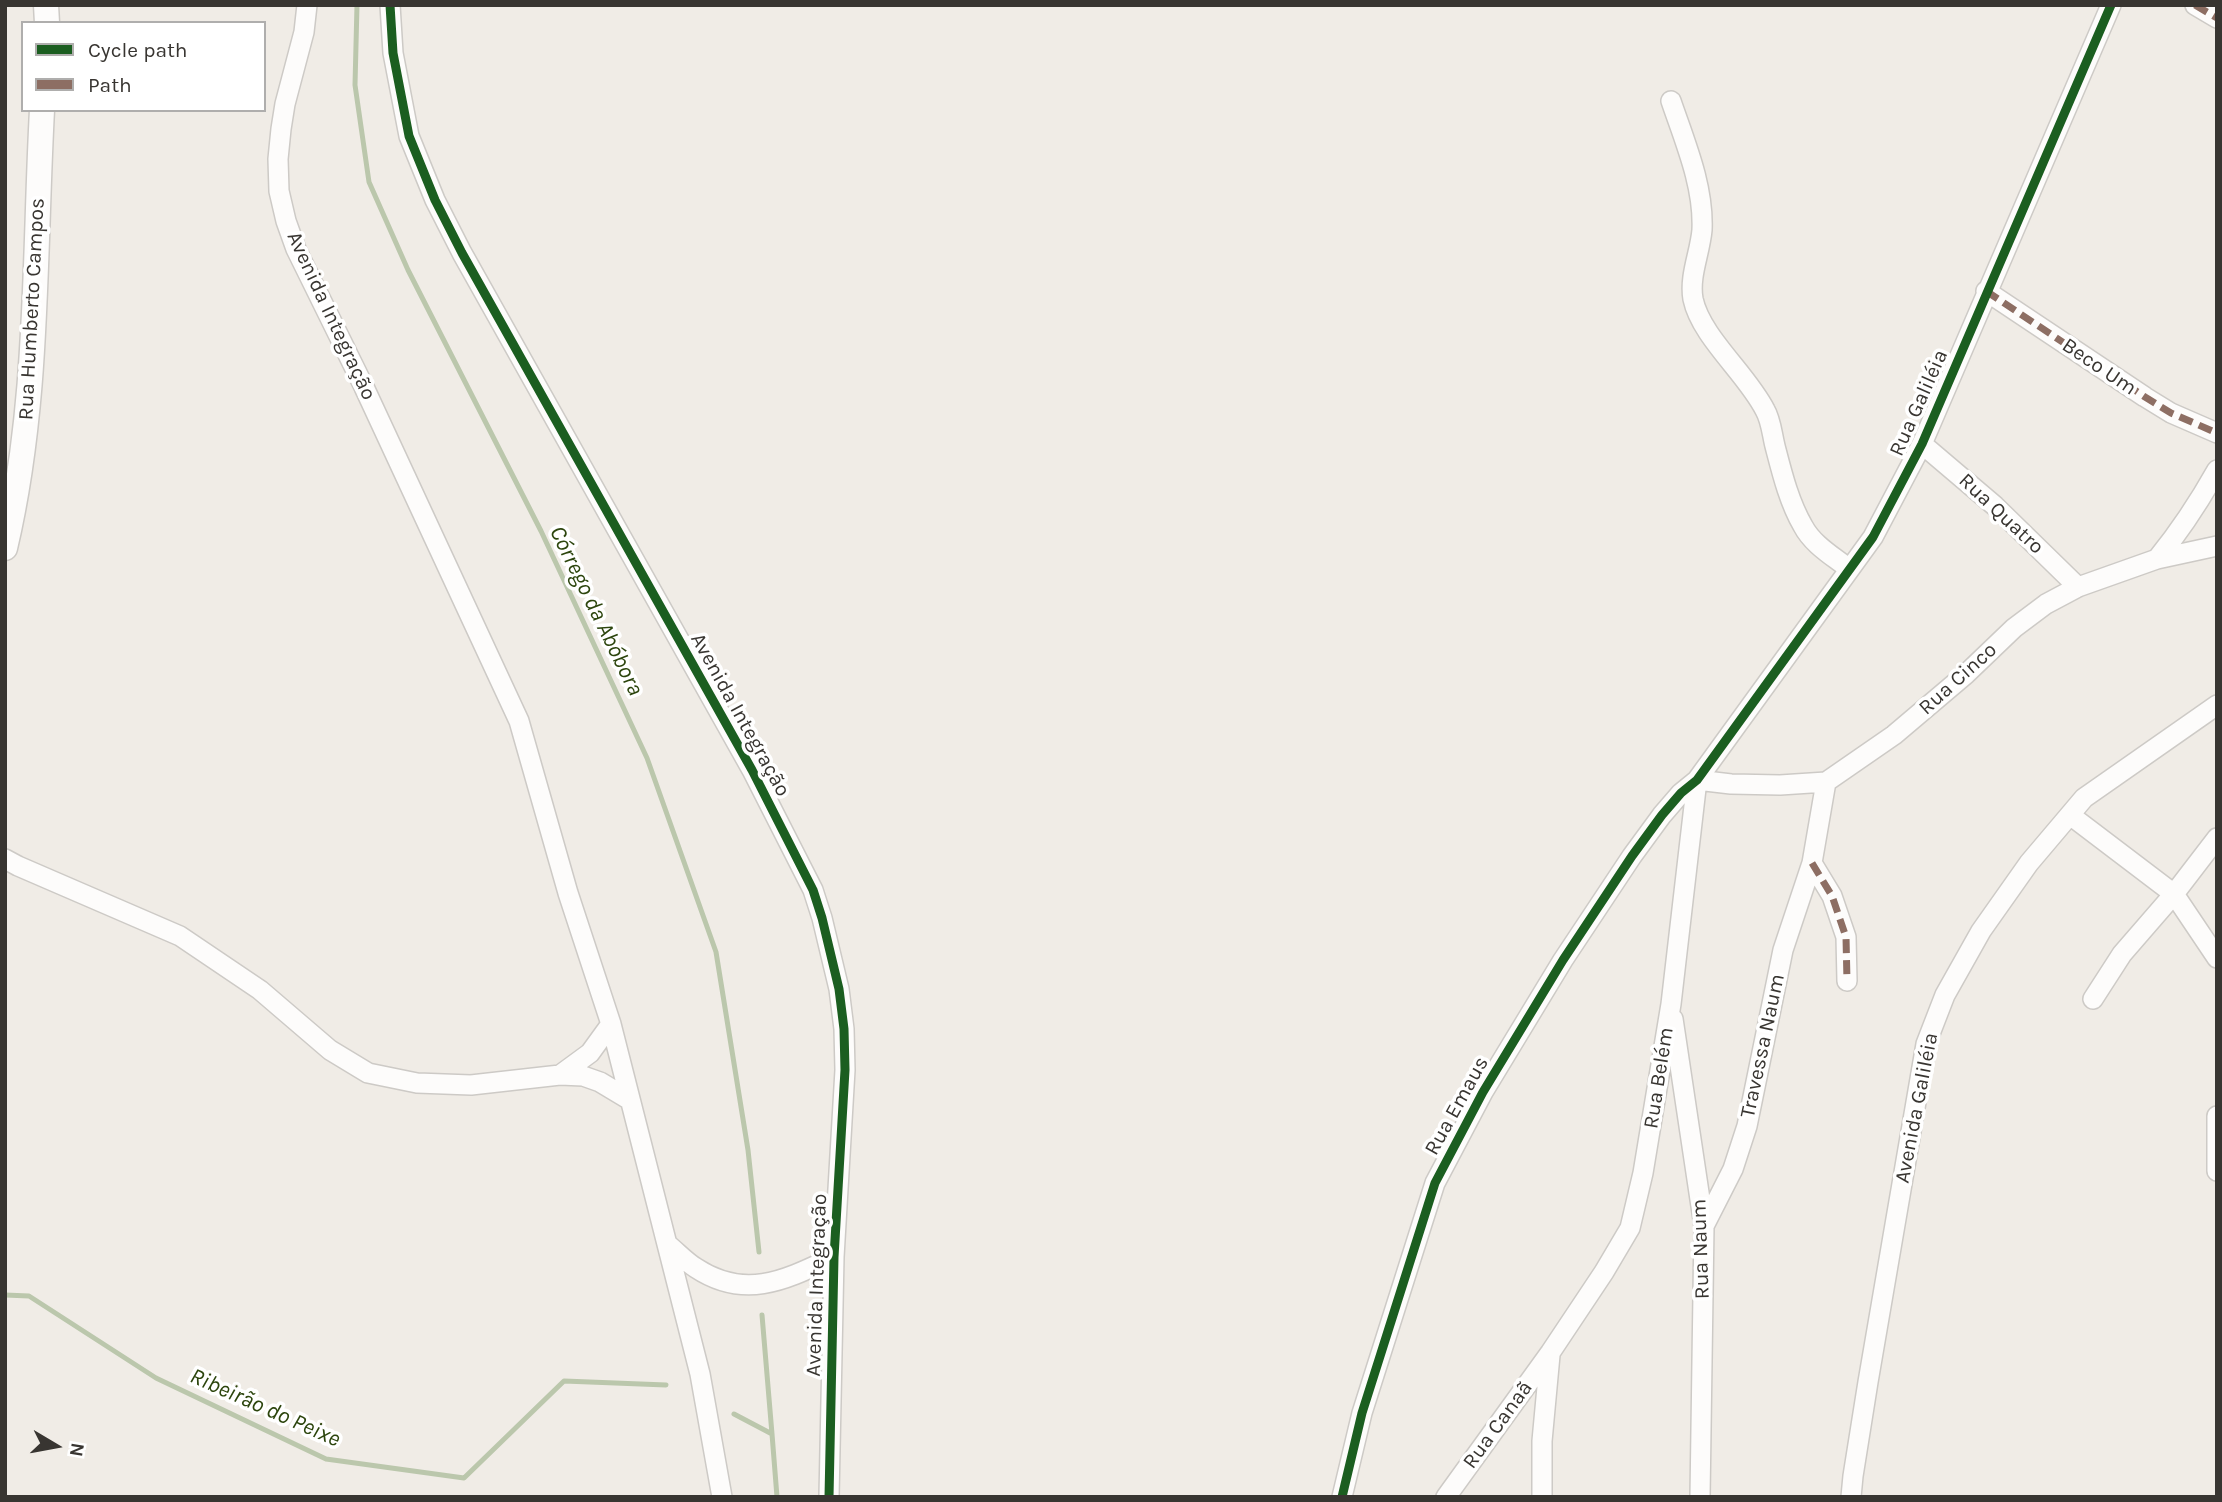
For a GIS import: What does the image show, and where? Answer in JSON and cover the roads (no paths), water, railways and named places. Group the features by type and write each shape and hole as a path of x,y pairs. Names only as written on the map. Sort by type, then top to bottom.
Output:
{"main road":[{"name":"Rua Humberto Campos","path":"5,548 14,512 29,408 37,280 42,112"}],"street":[{"name":"Avenida Integração","path":"307,5 304,32 285,104 280,139 279,191 286,221 296,249 364,387 519,721 568,893 611,1024 700,1374 722,1497"},
{"name":"Avenida Integração","path":"390,5 393,53 408,136 435,200 461,253 752,770 813,890 832,954 844,1029 845,1070 834,1257 828,1497"},
{"name":"Rua Galiléia","path":"1698,780 1873,537 1922,444 2111,5"},
{"path":"2195,5 2217,18"},
{"path":"1671,101 1692,162 1700,199 1702,229 1693,282 1693,299 1702,323 1757,395 1767,413 1786,486 1803,527 1816,544 1849,569"},
{"name":"Beco Um","path":"1986,291 2171,413 2217,433"},
{"name":"Rua Quatro","path":"1922,444 1994,506 2078,587"},
{"path":"2157,559 2202,498 2217,470"},
{"name":"Rua Cinco","path":"1826,782 1894,736 2014,628 2046,604 2078,587 2157,559 2217,546"},
{"name":"Avenida Galiléia","path":"1851,1497 1926,1044 1945,995 1980,931 2029,863 2084,798 2217,705"},
{"path":"1698,780 1768,785 1826,782"},
{"name":"Rua Belém","path":"1550,1353 1630,1228 1643,1173 1671,1004 1698,780"},
{"name":"Rua Emaus","path":"1342,1497 1362,1413 1435,1183 1483,1092 1563,960 1662,815 1681,793 1698,780"},
{"name":"Travessa Naum","path":"1704,1226 1733,1168 1747,1126 1783,950 1812,863 1826,782"},
{"path":"2070,815 2174,894 2217,958"},
{"path":"2093,999 2123,954 2217,838"},
{"path":"5,859 180,936 260,990 330,1051 368,1073 417,1083 471,1085 560,1075 583,1076 600,1082 631,1101"},
{"path":"1812,863 1832,896 1846,937 1847,981"},
{"name":"Rua Naum","path":"1671,1004 1704,1226 1700,1497"},
{"path":"560,1075 590,1053 611,1024"},
{"path":"2217,1116 2217,1171"},
{"path":"667,1244 697,1269 727,1282 750,1285 772,1284 834,1257"},
{"path":"1542,1497 1542,1441 1550,1353"},
{"name":"Rua Canaã","path":"1446,1497 1550,1353"}],"waterway":[{"name":"Córrego da Abóbora","path":"357,5 355,85 369,182 408,270 541,531 647,758 716,952 748,1150 759,1252"},
{"name":"Ribeirão do Peixe","path":"5,1295 29,1296 156,1378 326,1459 464,1478 564,1381 666,1385"},
{"name":"Córrego da Abóbora","path":"762,1315 772,1434"},
{"name":"Ribeirão do Peixe","path":"734,1414 772,1434 777,1497"}]}
